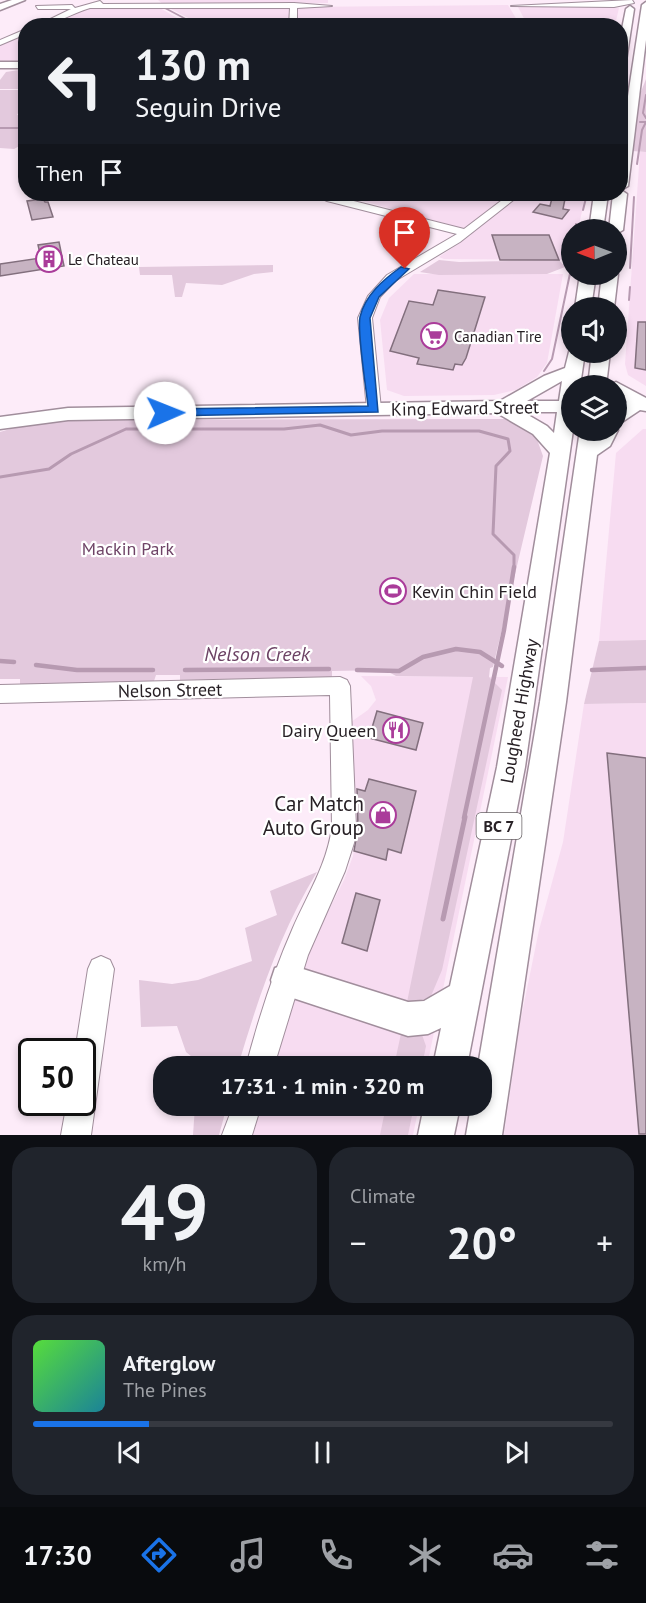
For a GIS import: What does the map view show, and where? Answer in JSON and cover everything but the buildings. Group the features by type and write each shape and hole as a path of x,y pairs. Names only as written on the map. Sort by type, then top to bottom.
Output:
{"main road":[{"path":"0,7 21,0"},
{"path":"628,19 631,4"},
{"path":"628,148 641,76 646,5"},
{"path":"0,65 18,65"},
{"path":"598,219 601,201"},
{"path":"617,219 619,201"},
{"path":"501,407 539,388 573,363"},
{"name":"King Edward Street","path":"0,423 62,414 561,406"},
{"path":"501,407 540,430 561,435"},
{"name":"Lougheed Highway","path":"452,1056 511,767 586,441"},
{"name":"Lougheed Highway","path":"484,1135 553,702 586,441"},
{"path":"287,980 408,1019 428,1017 464,996"},
{"path":"436,1135 440,1116"}],"street":[{"path":"59,18 111,0"},
{"path":"38,7 294,5 333,2"},
{"path":"514,6 631,4"},
{"path":"293,18 294,5"},
{"path":"0,43 18,35"},
{"path":"339,201 464,232"},
{"path":"374,409 365,318 374,296 391,278 464,232 506,201"},
{"name":"Nelson Street","path":"0,694 340,687 344,838 332,879 301,939 287,980"},
{"path":"90,1038 100,969"},
{"path":"263,1056 287,980"},
{"path":"76,1135 79,1116"},
{"path":"237,1135 244,1116"}],"shaded area":[{"path":"158,0 328,0 328,3 164,5"},
{"path":"508,5 516,18 298,18 300,7"},
{"path":"167,7 291,7 290,18 188,18"},
{"path":"518,7 619,8 617,18 524,18"},
{"path":"92,8 160,8 177,18 62,18"},
{"path":"18,37 18,62 0,62 0,46"},
{"path":"640,152 646,152 646,386 628,375 625,364 627,363"},
{"path":"363,201 584,201 580,219 561,219 561,260 444,259 439,257 471,235 454,226"},
{"path":"414,274 561,274 547,363 537,377 516,390 494,395 404,396 387,390 380,320 389,298"},
{"path":"643,429 646,429 646,640 599,641 616,453"},
{"path":"361,676 508,677 429,1056 277,1056 310,947 344,880 353,856 356,836 351,722 368,710 376,700 371,686"},
{"path":"646,703 646,1135 504,1135 520,1023 539,930 563,842 584,704"},
{"path":"259,1116 417,1116 413,1135 253,1135"}],"green space":[{"path":"18,70 18,89 0,89 0,80 6,72"},
{"path":"646,79 646,152 632,151 639,97"},
{"path":"0,90 18,90 18,147 14,149 0,148"},
{"path":"439,260 459,262 559,260 561,262 561,269 547,274 439,275 420,272"},
{"path":"273,265 273,272 254,274 222,285 186,283 182,297 175,297 172,275 140,275 139,267"},
{"name":"Mackin Park","path":"507,419 535,434 543,456 493,667 490,668 489,677 502,690 442,970 431,996 406,1007 473,677 396,676 385,670 332,671 332,678 180,680 180,675 156,675 154,681 20,688 20,679 0,679 0,432 27,424 76,420"},
{"path":"646,640 646,703 584,704 599,641"},
{"path":"317,872 292,918 271,966 241,1056 191,1056 186,1052 177,1026 141,1027 139,980 172,984 198,980 252,961 245,928 277,915 270,891"},
{"path":"402,1029 421,1032 426,1046 424,1056 396,1056"},
{"path":"194,1116 224,1116 219,1135 193,1135"},
{"path":"384,1116 412,1116 408,1135 380,1135"}],"waterway":[{"path":"163,7 184,18"},
{"path":"646,95 643,113 646,118"},
{"path":"637,164 642,130 646,122 640,122"},
{"path":"0,128 18,128"},
{"path":"630,268 634,197"},
{"path":"583,210 585,201"},
{"path":"544,371 552,359 568,285"},
{"path":"629,300 630,287"},
{"path":"0,477 49,469 71,454 126,429 284,429 320,425 351,435 382,431 479,431 508,439 510,451 496,466 493,534 514,555 514,567"},
{"path":"497,663 514,567"},
{"name":"Nelson Creek","path":"357,670 399,671 423,657 456,649 480,652 497,663"},
{"name":"Nelson Creek","path":"0,661 14,662"},
{"path":"464,818 497,663"},
{"name":"Nelson Creek","path":"497,663 502,666"},
{"name":"Nelson Creek","path":"36,665 77,670 153,670"},
{"name":"Nelson Creek","path":"592,670 646,668"},
{"name":"Nelson Creek","path":"185,670 329,669"},
{"path":"443,919 465,817"}],"place":[{"name":"Le Chateau","path":"49,259"},
{"name":"Canadian Tire","path":"434,336"},
{"name":"Kevin Chin Field","path":"393,591"},
{"name":"Dairy Queen","path":"396,730"},
{"name":"Car Match Auto Group","path":"383,815"}],"route":[{"path":"165,413 374,409 365,318 374,296 391,278 405,269"}]}
